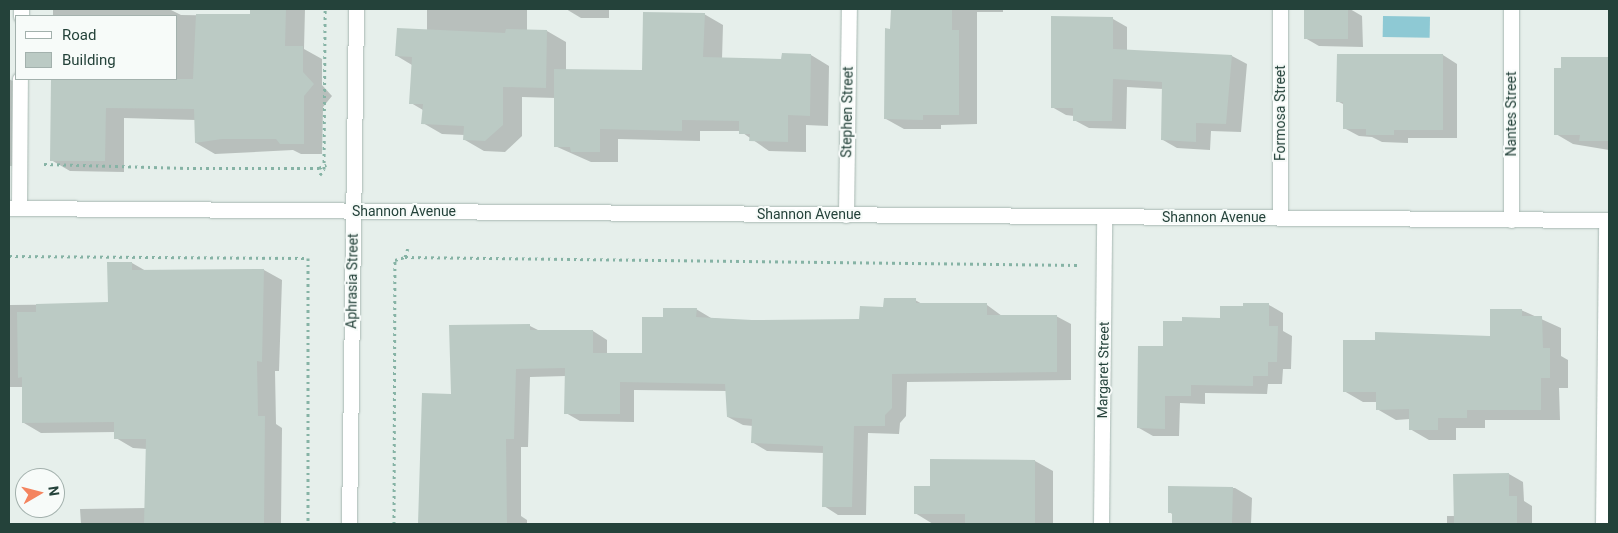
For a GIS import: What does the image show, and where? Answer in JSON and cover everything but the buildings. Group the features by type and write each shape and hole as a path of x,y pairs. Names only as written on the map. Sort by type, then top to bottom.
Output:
{"main road":[{"name":"Aphrasia Street","path":"349,524 356,9"},
{"name":"Stephen Street","path":"846,215 849,9"},
{"name":"Formosa Street","path":"1280,9 1280,218"},
{"name":"Nantes Street","path":"1511,9 1511,220"},
{"path":"14,208 20,164 20,80"},
{"name":"Shannon Avenue","path":"14,208 1608,220"},
{"name":"Margaret Street","path":"1102,524 1104,217"},
{"path":"1603,524 1608,220"}],"path":[{"path":"320,175 324,166 325,9"},
{"path":"20,164 187,168 324,166"},
{"path":"405,257 408,248"},
{"path":"9,256 308,258 308,524"},
{"path":"394,524 396,260 405,257 1104,265"}],"water":[{"path":"1383,16 1430,17 1430,38 1383,37"}]}
